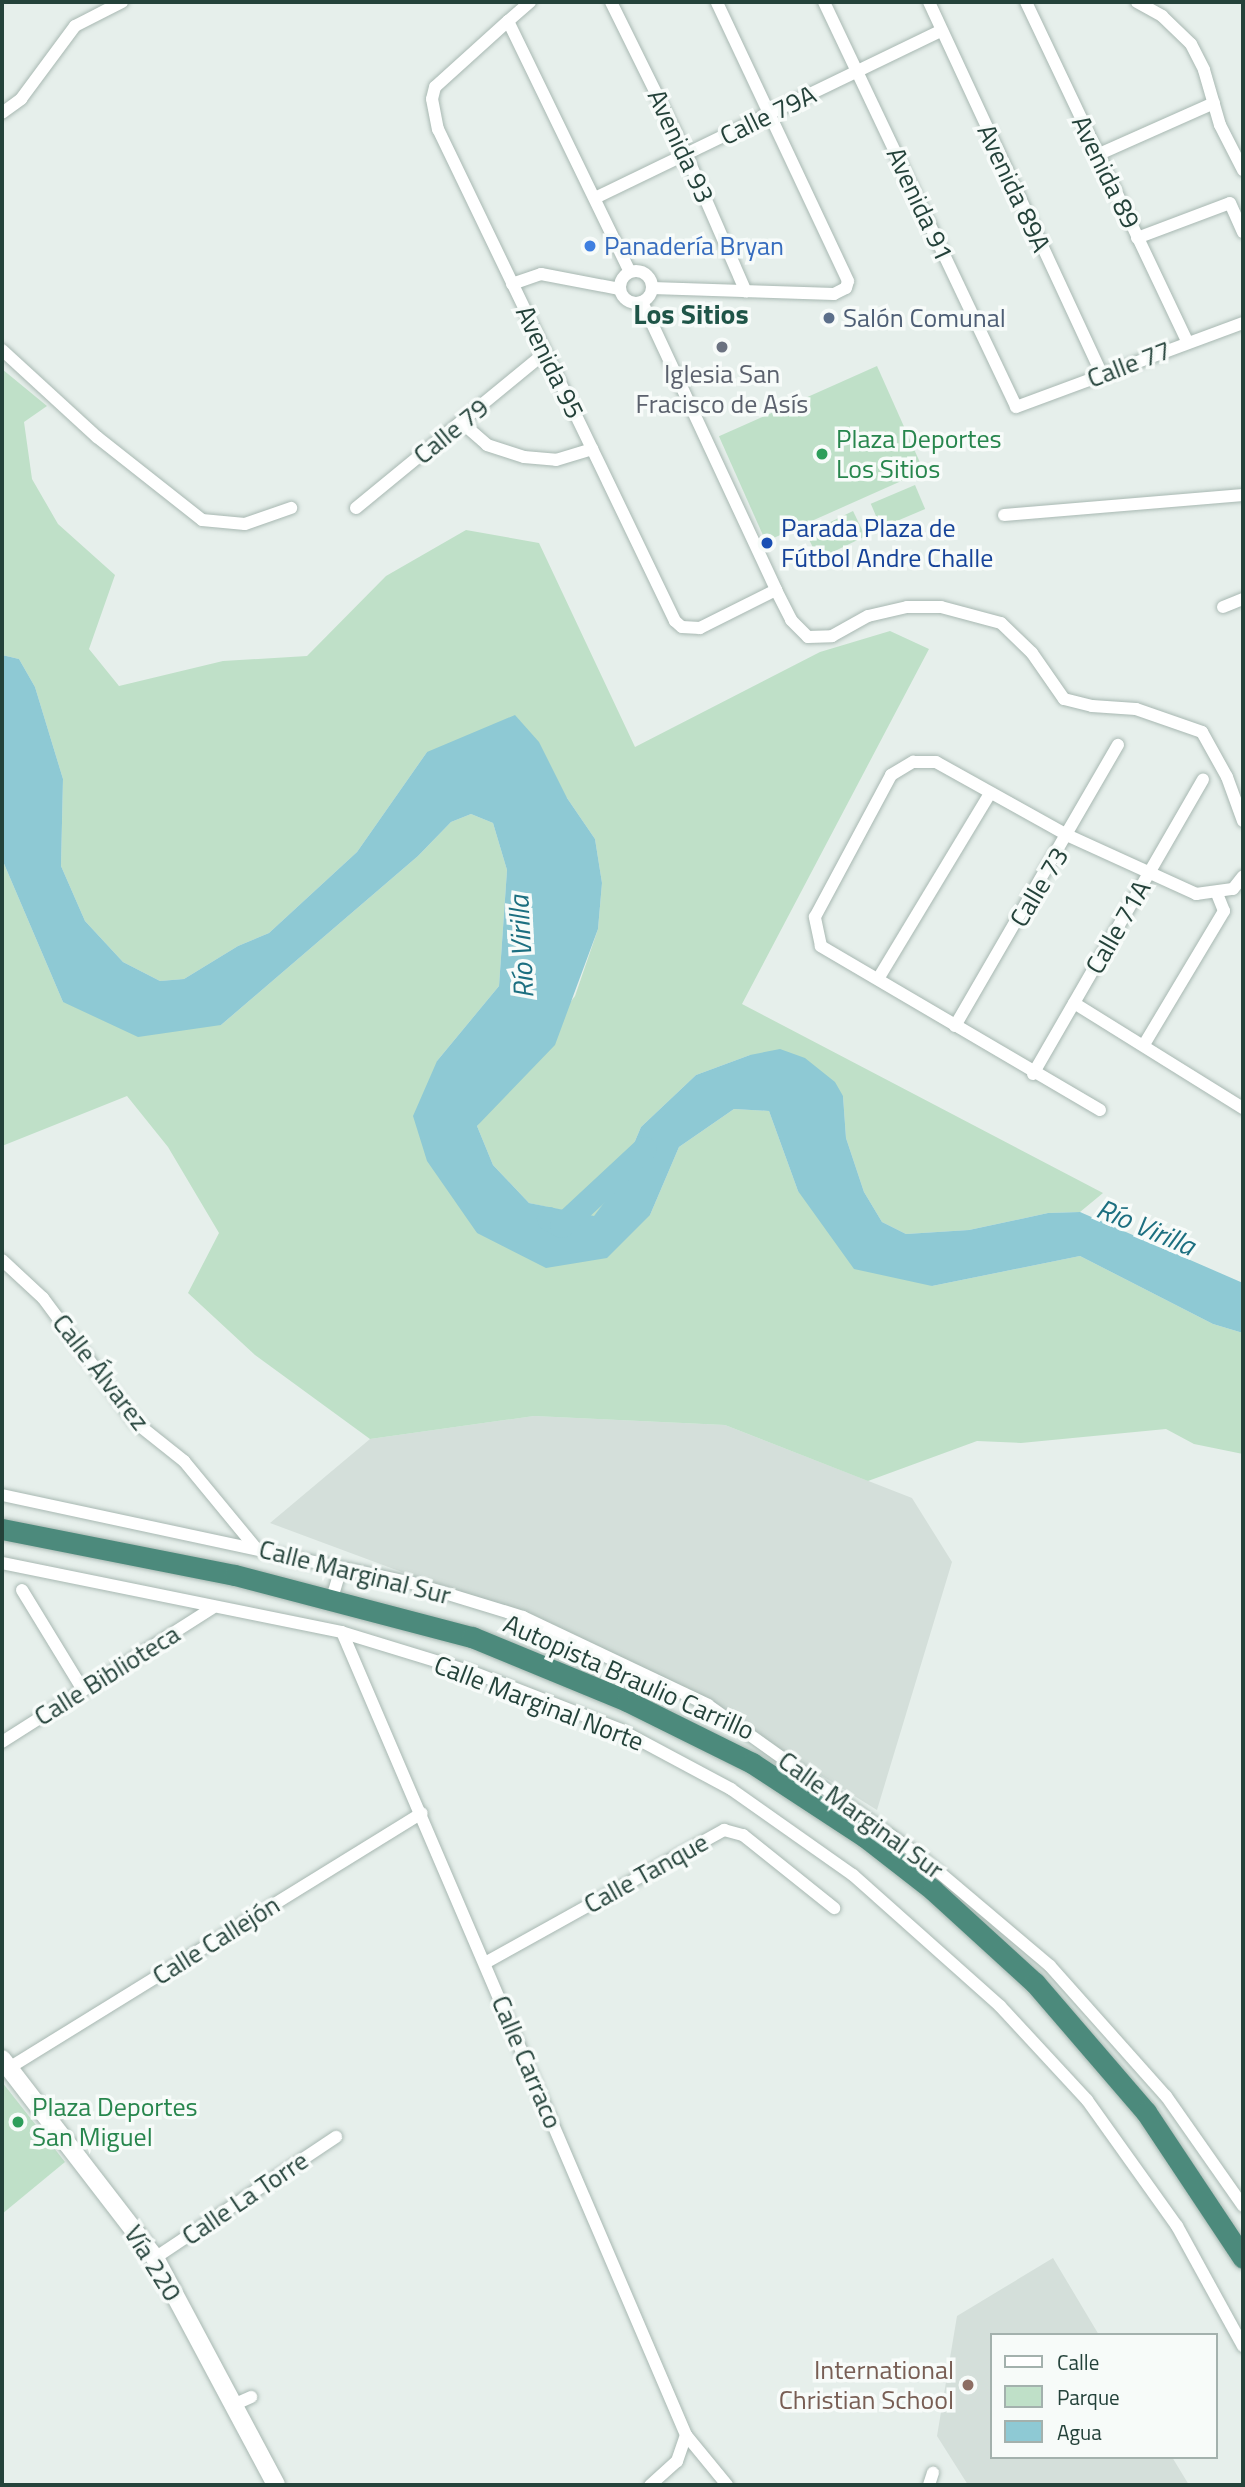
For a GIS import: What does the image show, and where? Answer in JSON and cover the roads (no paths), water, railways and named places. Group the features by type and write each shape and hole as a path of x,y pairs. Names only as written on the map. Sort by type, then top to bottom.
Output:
{"highway":[{"name":"Autopista Braulio Carrillo","path":"2,1529 332,1598 472,1637 627,1701 752,1763 938,1882 1035,1983 1146,2112 1243,2258"}],"main road":[{"name":"Vía 220","path":"5,2063 155,2258 276,2485"}],"street":[{"path":"2,113 21,99 75,26 122,2"},
{"name":"Avenida 95","path":"530,2 445,75 432,99 438,129 669,611 682,628 700,628 776,590"},
{"name":"Avenida 93","path":"611,2 686,154 746,292"},
{"path":"652,288 834,294 846,288 846,274 772,113 717,2"},
{"name":"Avenida 91","path":"824,2 1016,407"},
{"name":"Avenida 89A","path":"929,2 1102,374"},
{"name":"Avenida 89","path":"1026,2 1187,341"},
{"path":"1137,2 1162,16 1191,44 1220,125 1243,170"},
{"path":"508,21 630,272"},
{"name":"Calle 79A","path":"594,198 941,31"},
{"path":"1097,155 1214,103"},
{"path":"1137,238 1230,203 1243,232"},
{"path":"620,289 622,279 630,272 643,272 652,288"},
{"path":"512,284 541,274 620,289 630,303 642,302 652,288"},
{"path":"642,302 776,590 791,620 808,637 832,636 868,616 907,607 941,607 1001,623 1032,653 1064,699 1092,706 1136,709 1202,732 1227,777 1243,821"},
{"name":"Calle 77","path":"1016,407 1187,341 1243,323"},
{"path":"2,350 97,437 202,520 244,524 291,508"},
{"name":"Calle 79","path":"356,508 545,353"},
{"path":"461,422 487,445 524,457 555,460 592,449"},
{"path":"1004,515 1243,495"},
{"path":"1223,607 1243,599"},
{"name":"Calle 73","path":"955,1026 1069,836 1118,745"},
{"path":"1100,1110 1033,1074 821,946 815,917 891,775 913,762 936,762 1069,836 1151,870 1196,894 1217,894 1233,889 1243,876"},
{"name":"Calle 71A","path":"1033,1074 1203,780"},
{"path":"878,979 990,793"},
{"path":"1145,1043 1224,911 1217,894"},
{"path":"1074,1003 1145,1043 1243,1108"},
{"name":"Calle Álvarez","path":"2,1260 43,1298 135,1422 184,1461 255,1547"},
{"name":"Calle Marginal Sur","path":"2,1495 255,1547 341,1569 412,1583 523,1617 708,1705 1050,1966 1166,2096 1243,2206"},
{"name":"Calle Marginal Norte","path":"2,1563 212,1608 341,1632 475,1673 621,1730 730,1788 853,1875 1000,2006 1087,2100 1177,2226 1243,2346"},
{"path":"332,1598 341,1569"},
{"path":"22,1590 83,1690"},
{"name":"Calle Biblioteca","path":"2,1742 212,1608"},
{"name":"Calle Carraco","path":"341,1632 349,1640 686,2435 727,2485"},
{"name":"Calle Callejón","path":"5,2063 422,1813"},
{"name":"Calle Tanque","path":"485,1963 724,1830 743,1835 834,1908"},
{"path":"1146,2112 1166,2096"},
{"name":"Calle La Torre","path":"155,2258 336,2137"},
{"path":"233,2405 251,2397"},
{"path":"650,2485 677,2461 686,2435"}],"water":[{"path":"2,655 19,659 35,687 63,779 61,866 85,921 123,962 160,981 184,979 238,946 269,933 357,852 427,752 515,715 539,742 567,798 595,839 602,883 598,929 555,1045 477,1126 493,1165 529,1203 594,1216 615,1188 641,1127 696,1075 750,1055 780,1049 805,1058 835,1082 843,1096 846,1138 864,1192 882,1222 906,1234 969,1230 1048,1213 1080,1212 1243,1283 1243,1333 1213,1324 1080,1256 932,1286 854,1269 798,1191 769,1111 734,1109 679,1147 650,1215 607,1258 546,1268 477,1233 427,1161 413,1116 437,1061 499,986 507,870 493,823 471,814 451,822 418,856 221,1025 138,1037 63,1002 2,859"}],"waterway":[{"name":"Río Virilla","path":"549,1219 562,1226 645,1149"}],"place":[{"name":"Panadería Bryan","path":"590,246"},
{"name":"Salón Comunal","path":"829,318"},
{"name":"Iglesia San Fracisco de Asís","path":"722,347"},
{"name":"Plaza Deportes Los Sitios","path":"822,454"},
{"name":"Parada Plaza de Fútbol Andre Challe","path":"767,543"},
{"name":"Plaza Deportes San Miguel","path":"18,2122"},
{"name":"International Christian School","path":"968,2385"}],"district":[{"name":"Los Sitios","path":"691,314"}]}
